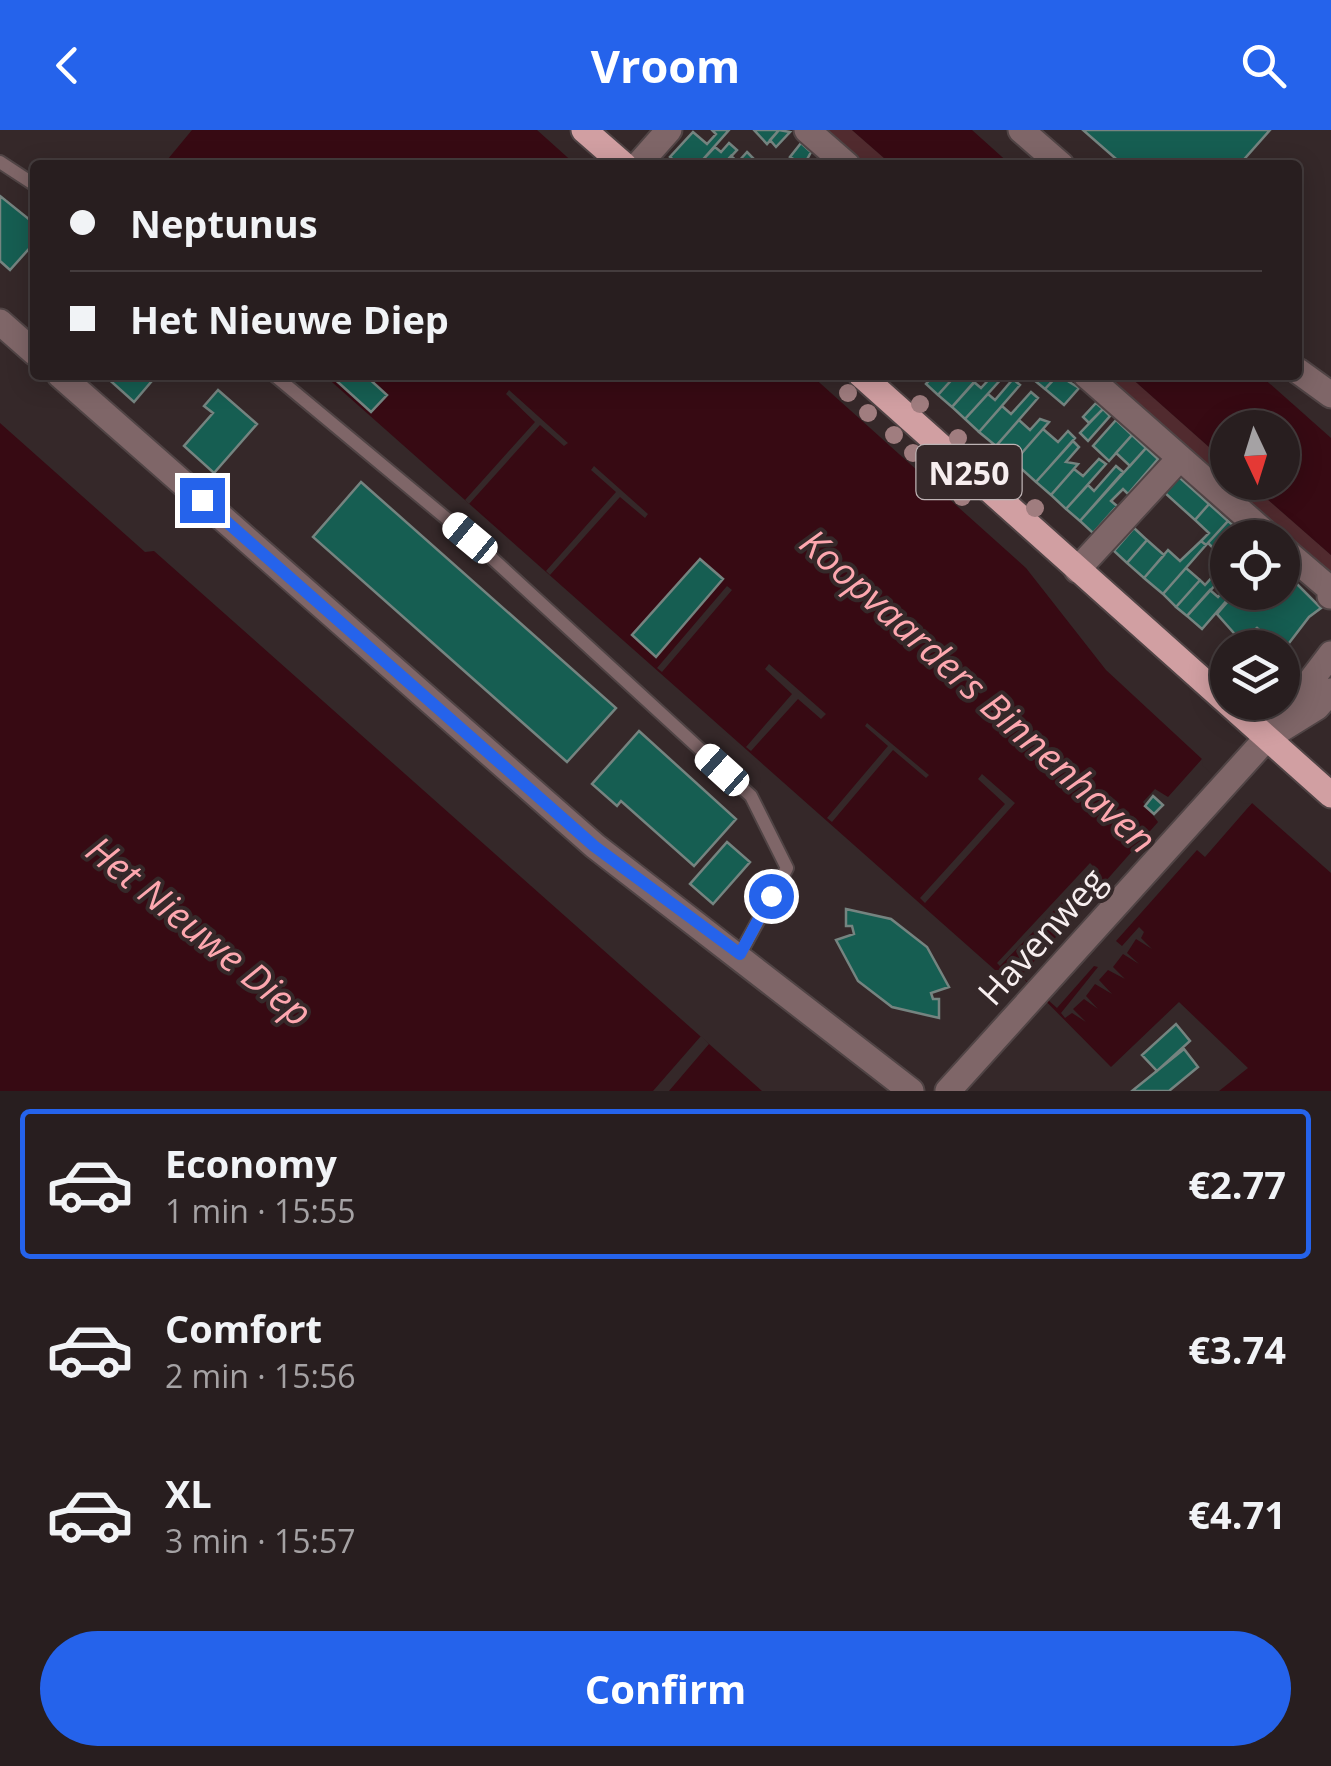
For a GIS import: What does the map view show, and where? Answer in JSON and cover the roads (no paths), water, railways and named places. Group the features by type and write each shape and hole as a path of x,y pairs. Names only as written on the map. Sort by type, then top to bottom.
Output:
{"main road":[{"path":"584,130 618,160"},
{"name":"N250","path":"867,380 1331,795"}],"street":[{"path":"642,160 669,130"},
{"path":"807,130 841,160"},
{"path":"1021,130 1055,160"},
{"path":"0,322 30,348"},
{"path":"1302,374 1331,395"},
{"path":"66,380 594,846 740,954 912,1091"},
{"path":"1092,380 1251,520"},
{"path":"1077,570 1180,458"},
{"path":"1300,563 1330,589 1330,596"},
{"name":"Havenweg","path":"948,1091 1267,738 1331,654"},
{"name":"Havenweg","path":"1267,738 1317,707 1331,691"}],"lane":[{"path":"0,162 30,182"},
{"path":"280,380 470,538 751,796 787,868 740,954"}],"water":[{"path":"192,130 537,130 570,160 167,160"},
{"path":"852,130 972,130 1005,160 886,160"},
{"name":"Koopvaarders Binnenhaven","path":"330,380 817,380 1026,568 1106,670 1202,759 1197,766 1245,810 1252,803 1331,873 1331,1091 1219,1091 1248,1068 1179,1002 1111,1067 1021,976 1011,970 995,970"},
{"path":"1134,380 1266,380 1299,410 1210,410 1210,448"},
{"path":"1300,410 1331,438 1331,555 1300,528 1300,520 1291,520 1268,500 1300,500"},
{"name":"Het Nieuwe Diep","path":"0,423 145,552 154,551 762,1091 0,1091"}]}
